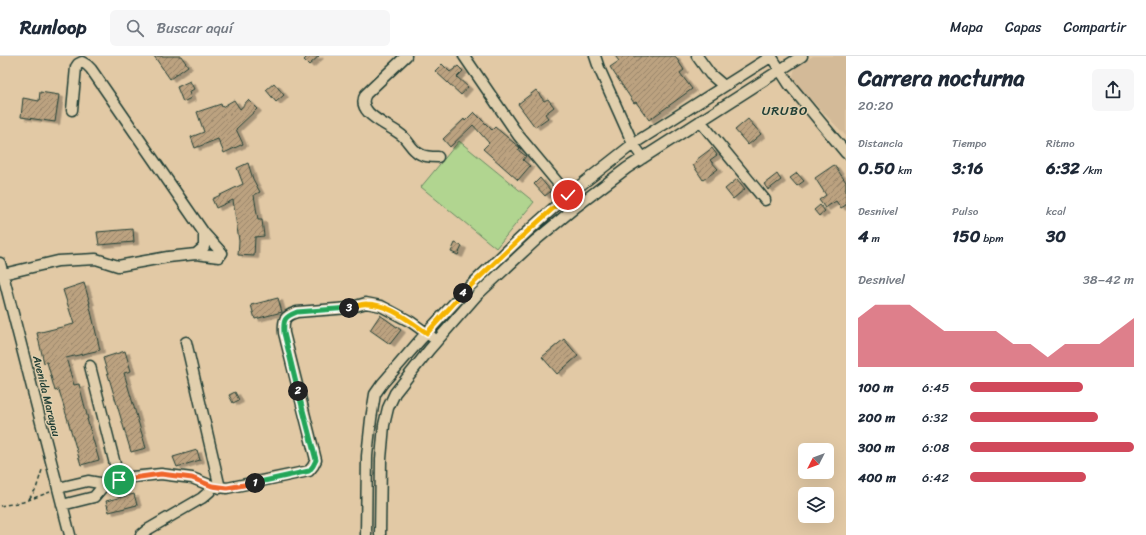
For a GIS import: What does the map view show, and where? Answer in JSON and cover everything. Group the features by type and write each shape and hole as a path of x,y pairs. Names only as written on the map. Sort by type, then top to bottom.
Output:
{"street":[{"path":"406,56 366,94 363,99 363,105 369,114 406,139 416,152 421,155 438,158"},
{"path":"464,56 518,134 577,206"},
{"path":"595,56 633,144 643,158"},
{"path":"697,56 710,74 724,86"},
{"path":"366,535 367,456 375,394 469,287 568,195 633,144 772,56 798,96 846,153"},
{"path":"380,535 381,459 384,425 388,408 395,393 477,295 536,240 577,206 643,158 802,56"},
{"path":"3,274 58,261 96,259 118,266 168,257 196,254 219,258 222,253 204,233 91,69 82,62 76,67 72,110"},
{"path":"700,121 764,200"},
{"path":"196,254 204,247 204,233"},
{"name":"Avenida Marayau","path":"0,263 70,535"},
{"path":"58,488 88,481 105,484 119,480 161,474 192,478 216,487 227,488 309,471 316,460 284,333 283,323 291,314 297,312 349,308 366,303 381,306 398,314 437,341"},
{"path":"186,342 216,487"},
{"path":"90,366 119,480"},
{"path":"62,505 94,497 105,484"},
{"path":"141,535 202,498 216,487"}],"path":[{"path":"29,500 36,489 50,453"},
{"path":"0,506 29,500 58,488"}],"shaded area":[{"path":"813,56 846,56 846,136 792,80 795,68"}],"green space":[{"path":"459,141 534,202 496,248 421,187"}],"building":[{"path":"154,56 181,56 188,66 170,79"},
{"path":"308,56 319,56 309,65 304,60"},
{"path":"615,56 675,56 684,70 680,73 692,89 649,120 636,102 634,103 610,67 619,61"},
{"path":"442,64 450,72 458,66 463,71 457,77 468,87 461,95 435,71"},
{"path":"190,81 194,89 189,92 191,98 183,102 177,87"},
{"path":"274,83 284,95 276,102 266,90"},
{"path":"536,90 544,101 548,99 554,107 545,114 548,118 535,127 518,104"},
{"path":"40,92 59,95 55,122 21,117 23,98 39,101"},
{"path":"234,100 240,109 248,100 257,109 236,129 243,144 224,153 218,139 195,148 191,137 204,132 197,112 221,104 222,107"},
{"path":"474,112 492,130 495,127 520,148 518,150 526,156 523,160 530,166 518,180 483,149 489,143 473,125 450,147 443,139 464,119 465,121"},
{"path":"748,119 761,134 748,145 735,130"},
{"path":"712,148 717,155 710,160 718,169 703,180 693,165 697,161 696,160"},
{"path":"248,163 253,179 260,192 254,195 258,220 262,220 264,236 255,237 254,256 238,255 239,241 233,200 216,208 212,199 243,184 237,168"},
{"path":"834,165 846,182 846,205 841,208 836,201 825,208 819,200 826,195 815,178"},
{"path":"797,173 804,181 797,186 790,178"},
{"path":"777,174 781,180 768,190 764,184"},
{"path":"540,178 551,191 545,196 534,184"},
{"path":"737,179 745,189 733,199 725,189"},
{"path":"820,205 825,211 819,216 814,210"},
{"path":"133,229 134,242 99,245 97,232"},
{"path":"455,243 462,246 458,255 451,252"},
{"path":"84,283 100,350 66,358 74,385 79,384 99,460 81,465 59,390 55,391 47,362 44,363 37,333 74,324 63,290"},
{"path":"278,298 282,312 255,319 251,305"},
{"path":"380,315 401,330 390,344 370,330"},
{"path":"564,339 578,356 557,374 542,357"},
{"path":"125,351 131,371 124,373 146,448 131,452 103,358"},
{"path":"235,392 239,400 233,403 229,395"},
{"path":"197,450 200,460 177,467 173,457"},
{"path":"134,494 137,505 109,512 106,501"}],"district":[{"name":"URUBO","path":"785,110"}],"route":[{"path":"119,480 161,474 192,478 212,486 227,488 309,471 316,460 284,333 283,323 286,318 297,312 316,312 349,308 366,303 381,306 398,314 427,333 469,287 568,195"}]}
